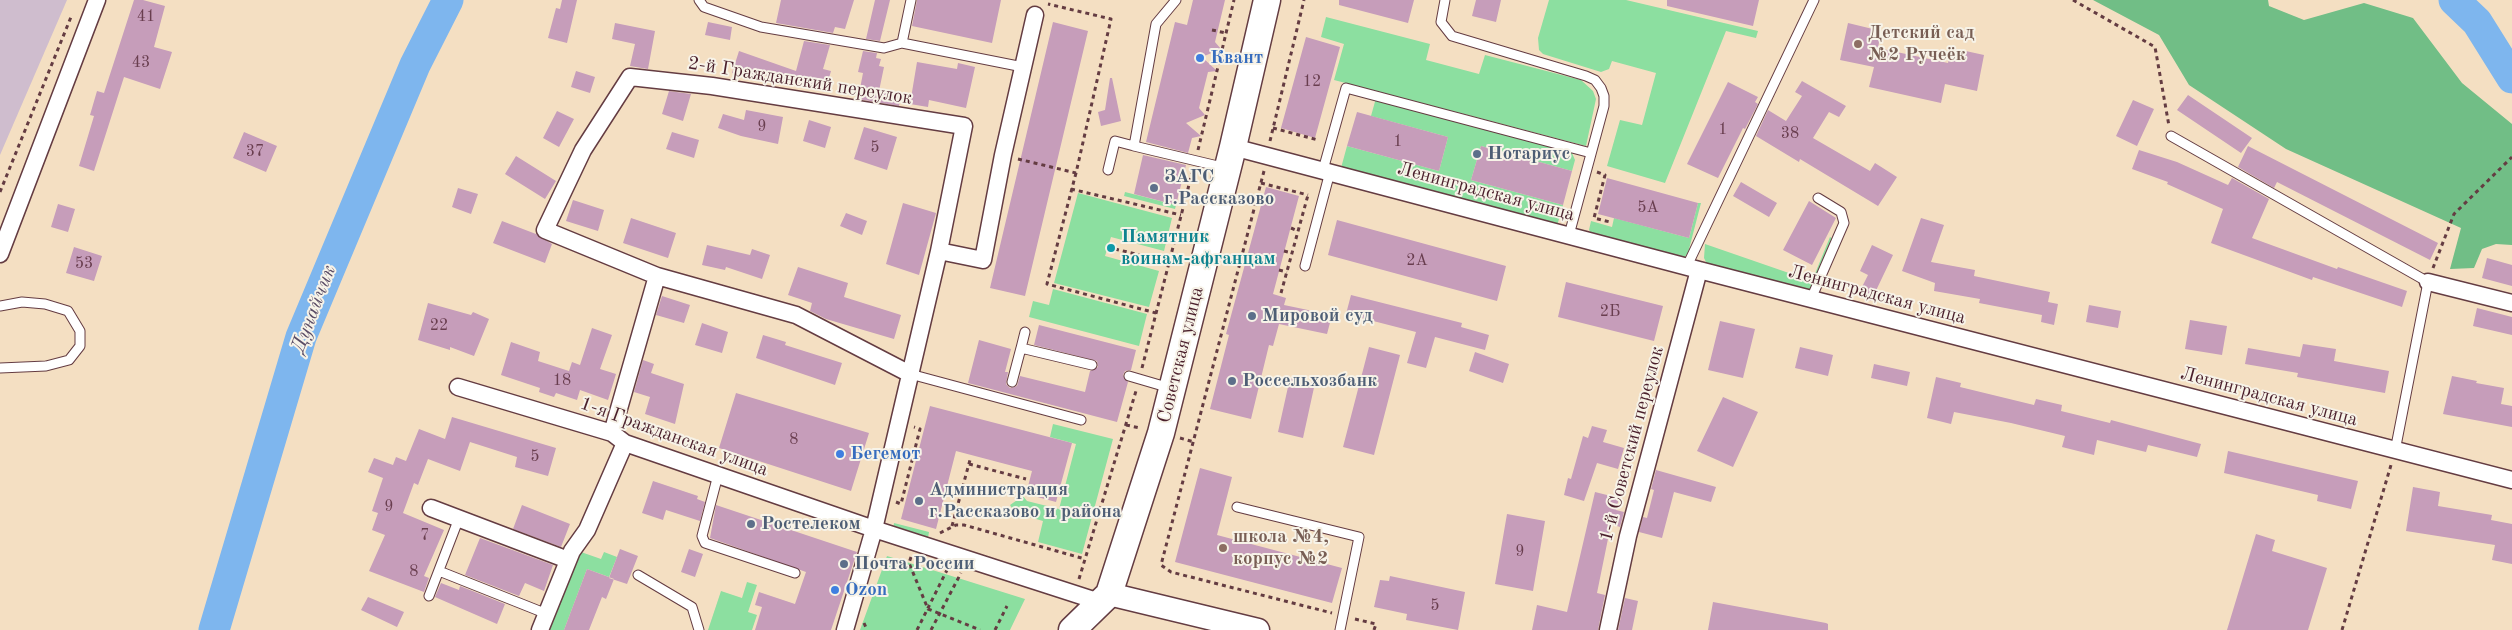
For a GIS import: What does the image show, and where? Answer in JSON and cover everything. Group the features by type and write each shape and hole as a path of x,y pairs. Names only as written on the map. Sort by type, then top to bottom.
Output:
{"main road":[{"name":"Советская улица","path":"1126,542 1173,389 1267,0"},
{"name":"Советская улица","path":"1105,598 1141,497"},
{"path":"1072,630 1105,598 1258,630"}],"street":[{"path":"0,254 97,0"},
{"path":"845,630 874,529 939,251 983,260 1003,155 1037,8"},
{"name":"2-й Гражданский переулок","path":"657,276 545,230 582,150 630,77 712,86 964,126 939,251"},
{"name":"Ленинградская улица","path":"1230,157 1266,155 1811,299 2512,480"},
{"name":"1-й Советский переулок","path":"1608,630 1628,536 1693,268"},
{"path":"612,433 657,276 796,315 910,374"},
{"path":"2428,282 2512,304"},
{"name":"1-я Гражданская улица","path":"458,386 612,433 625,443 874,529 1105,598"},
{"path":"540,630 572,551 587,530 625,443"},
{"path":"431,508 568,560"}],"lane":[{"path":"699,0 704,7 761,27 884,48 902,42 1023,67"},
{"path":"902,42 911,0"},
{"path":"1134,146 1156,24 1176,0"},
{"path":"1444,0 1441,22 1445,30 1452,36 1594,80 1604,96 1604,106 1569,235"},
{"path":"1693,268 1814,0"},
{"path":"1305,266 1327,171 1330,144 1346,88 1591,153"},
{"path":"2171,136 2428,282 2395,451"},
{"path":"1108,170 1115,141 1134,146 1230,157"},
{"path":"1811,299 1844,223 1841,212 1818,198"},
{"path":"0,306 22,302 44,304 68,312 80,331 80,346 69,360 46,366 0,368"},
{"path":"1012,382 1025,332"},
{"path":"1021,348 1092,365"},
{"path":"910,374 1081,420"},
{"path":"1129,376 1173,389"},
{"path":"718,475 702,536 705,543 795,573"},
{"path":"1237,507 1359,537 1340,630"},
{"path":"429,596 459,518"},
{"path":"438,571 547,614"},
{"path":"638,576 692,607 699,630"}],"path":[{"path":"1199,147 1234,0"},
{"path":"1304,0 1266,155 1261,183 1161,565 1171,572 1376,624 1374,630"},
{"path":"2073,0 2155,47 2171,136"},
{"path":"1037,8 1111,19 1076,172 1047,284 1156,313"},
{"path":"0,192 74,9"},
{"path":"1212,30 1226,33"},
{"path":"1273,128 1330,144"},
{"path":"1003,155 1076,172"},
{"path":"2428,282 2454,214 2512,157"},
{"path":"1084,566 1139,379 1193,169"},
{"path":"1586,169 1605,174 1594,218 1610,222"},
{"path":"1261,183 1314,197"},
{"path":"1071,189 1181,215"},
{"path":"1281,293 1308,195"},
{"path":"1290,228 1298,231"},
{"path":"1115,249 1169,262"},
{"path":"1284,251 1292,253"},
{"path":"1279,270 1287,272"},
{"path":"2342,630 2395,451"},
{"path":"952,527 970,460"},
{"path":"969,464 1026,480"},
{"path":"936,534 952,527 968,526 1085,559"},
{"path":"909,563 928,609 980,630"},
{"path":"917,630 945,574"},
{"path":"932,630 959,578"},
{"path":"995,630 1007,606"}],"shaded area":[{"path":"0,0 67,0 0,155"}],"green space":[{"path":"1549,0 1626,0 1758,31 1756,38 1726,31 1665,183 1607,166 1620,120 1642,125 1656,73 1612,61 1609,69 1601,72 1543,54 1539,50 1538,38"},
{"path":"2093,0 2268,0 2269,6 2304,20 2364,3 2413,18 2462,83 2512,124 2512,245 2496,244 2482,249 2474,268 2450,269 2461,228 2286,149 2189,85 2159,35"},
{"path":"1326,17 1430,44 1426,60 1479,74 1485,55 1581,80 1593,91 1596,99 1586,146 1334,80 1344,44 1321,37"},
{"path":"1376,98 1572,153 1575,160 1572,171 1481,146 1471,180 1563,205 1557,226 1341,168 1347,146 1439,171 1448,137 1371,116"},
{"path":"1125,192 1176,205 1175,209 1124,196"},
{"path":"1078,193 1172,218 1164,251 1111,237 1105,256 1159,271 1149,307 1054,283"},
{"path":"1698,203 1701,203 1688,253 1684,258 1592,234 1589,230 1591,221 1612,227 1614,218 1689,238"},
{"path":"1830,237 1833,239 1814,287 1806,292 1715,268 1707,264 1704,258 1705,244 1812,281"},
{"path":"1053,289 1147,314 1139,346 1029,317 1033,301 1049,305"},
{"path":"1053,424 1113,439 1082,554 1038,542 1043,521 1015,513 1010,505 1023,496 1027,501 1059,509 1076,444 1050,437"},
{"path":"894,523 929,532 928,538 893,529"},
{"path":"581,552 601,559 604,552 617,557 609,577 587,569 564,630 548,630 575,557"},
{"path":"887,556 1025,599 1010,630 860,630"},
{"path":"747,582 757,585 748,612 757,615 752,630 708,630 721,591 742,598"}],"building":[{"path":"134,0 143,0 165,6 154,47 172,52 160,89 124,77 94,171 79,166 94,116 90,115 97,91 104,93"},
{"path":"562,0 577,0 567,43 548,38 556,8 560,9"},
{"path":"781,0 854,0 845,29 835,27 833,33 776,23"},
{"path":"875,0 890,0 880,41 866,39"},
{"path":"917,0 1001,0 992,43 912,26"},
{"path":"1193,0 1225,0 1215,42 1221,49 1202,57 1217,71 1208,72 1199,108 1205,115 1186,123 1201,136 1192,138 1188,153 1146,142 1175,22 1187,25"},
{"path":"1339,0 1414,0 1408,23 1339,5"},
{"path":"1476,0 1501,0 1496,22 1472,16"},
{"path":"1667,0 1759,0 1753,26 1667,6"},
{"path":"708,22 732,27 730,40 705,35"},
{"path":"1053,22 1088,31 1025,296 990,288"},
{"path":"615,23 655,31 648,69 630,66 635,44 612,39"},
{"path":"1848,23 1881,31 1878,48 1948,63 1952,48 1984,55 1977,91 1945,84 1941,103 1869,87 1874,67 1840,60"},
{"path":"1306,37 1340,47 1315,138 1281,128"},
{"path":"804,41 830,45 823,69 831,71 825,92 764,75 762,82 732,73 739,51 796,71"},
{"path":"863,51 877,53 876,58 881,59 879,66 884,67 879,91 901,95 899,106 858,99 863,73 858,72"},
{"path":"917,62 957,69 958,63 975,67 966,108 929,100 928,107 910,104"},
{"path":"576,71 595,77 590,93 571,87"},
{"path":"1110,78 1112,78 1121,121 1101,126 1098,112 1105,110"},
{"path":"1802,81 1846,106 1839,117 1829,112 1813,138 1870,171 1875,163 1897,177 1878,206 1800,159 1799,162 1756,136 1768,110 1786,121 1802,96 1795,92"},
{"path":"1728,82 1758,97 1755,102 1758,104 1745,129 1743,128 1718,178 1687,164"},
{"path":"669,91 691,94 683,121 662,114"},
{"path":"2188,95 2252,138 2241,153 2177,110"},
{"path":"2133,100 2154,109 2137,146 2116,136"},
{"path":"746,110 783,117 778,144 741,136 718,128 723,114 744,120"},
{"path":"557,111 574,119 559,147 543,138"},
{"path":"1357,112 1448,137 1439,171 1347,146"},
{"path":"809,120 831,127 825,148 803,141"},
{"path":"864,127 897,137 887,170 854,159"},
{"path":"244,132 277,146 266,172 233,158"},
{"path":"672,132 699,140 694,158 666,149"},
{"path":"1481,146 1572,171 1563,205 1471,180"},
{"path":"2248,146 2438,243 2430,260 2277,182 2274,188 2238,167"},
{"path":"2139,150 2177,162 2228,185 2232,178 2269,199 2252,238 2337,269 2338,267 2407,291 2402,307 2313,277 2312,280 2211,243 2223,209 2167,184 2168,182 2132,169"},
{"path":"1143,155 1186,165 1176,205 1134,194"},
{"path":"516,156 556,181 545,199 505,174"},
{"path":"1607,178 1698,203 1689,238 1598,214"},
{"path":"1741,182 1777,203 1769,217 1733,196"},
{"path":"1266,187 1299,196 1273,294 1286,298 1284,305 1332,315 1327,334 1279,324 1273,346 1269,345 1251,419 1210,409 1229,335 1226,334"},
{"path":"458,188 478,194 471,214 452,207"},
{"path":"573,200 604,210 598,231 566,221"},
{"path":"1809,201 1836,218 1812,265 1783,250"},
{"path":"903,203 936,213 919,275 886,264"},
{"path":"58,204 75,209 68,232 51,227"},
{"path":"846,213 867,221 862,235 840,226"},
{"path":"631,218 676,233 668,258 623,243"},
{"path":"1921,218 1944,225 1931,262 1975,270 1974,276 2050,292 2048,302 2058,304 2054,325 2041,322 2042,315 1979,303 1980,299 1934,291 1935,283 1902,271"},
{"path":"1337,220 1506,266 1497,301 1328,255"},
{"path":"502,221 536,234 552,244 545,263 493,243"},
{"path":"707,245 750,255 752,249 770,255 762,279 726,267 725,270 702,265"},
{"path":"1872,245 1893,255 1871,301 1858,295 1868,275 1860,271"},
{"path":"74,247 102,256 94,281 66,273"},
{"path":"2487,258 2512,265 2512,286 2482,278"},
{"path":"798,267 848,283 844,297 901,315 894,339 826,319 810,311 812,303 788,295"},
{"path":"1566,282 1663,306 1654,341 1558,317"},
{"path":"1351,295 1462,323 1461,327 1489,335 1485,350 1435,337 1426,368 1407,363 1416,332 1346,314"},
{"path":"662,296 690,305 684,323 656,315"},
{"path":"428,303 471,315 473,312 489,319 474,356 450,347 450,350 418,340"},
{"path":"2089,305 2121,311 2118,328 2086,322"},
{"path":"2477,308 2512,317 2512,335 2473,326"},
{"path":"2190,320 2227,326 2222,355 2185,349"},
{"path":"1720,321 1755,329 1743,378 1708,370"},
{"path":"702,323 728,332 722,353 695,345"},
{"path":"1039,325 1136,350 1131,370 1125,371 1123,375 1128,382 1117,422 968,383 979,340 1011,349 1005,372 1008,372 1006,384 1010,388 1017,386 1020,376 1085,392 1090,371 1098,367 1097,361 1034,345"},
{"path":"592,328 612,335 600,369 616,374 608,400 580,390 577,400 556,393 554,397 539,392 540,388 501,375 511,342 540,352 538,361 569,371 572,362 580,365"},
{"path":"763,335 786,342 785,345 842,363 835,385 756,358"},
{"path":"2303,344 2336,349 2334,361 2389,371 2385,393 2297,377 2298,373 2245,364 2248,348 2300,357"},
{"path":"1369,347 1400,355 1374,455 1343,447"},
{"path":"1800,347 1833,355 1828,376 1795,368"},
{"path":"1475,352 1509,364 1503,383 1469,371"},
{"path":"643,360 654,364 651,373 684,384 675,424 645,414 650,397 634,392"},
{"path":"1874,364 1910,372 1907,386 1871,378"},
{"path":"2452,376 2504,388 2501,404 2512,406 2512,427 2443,414"},
{"path":"1936,377 1961,383 1960,387 2034,405 2036,399 2062,405 2061,411 2110,423 2111,420 2201,444 2197,457 2148,445 2146,452 2097,440 2094,455 2062,447 2065,436 2011,423 1954,412 1951,424 1927,418"},
{"path":"1290,378 1315,383 1303,438 1278,432"},
{"path":"736,393 869,433 851,491 719,448"},
{"path":"1723,397 1758,412 1733,467 1697,451"},
{"path":"930,406 1072,443 1056,502 1026,494 1032,471 956,451 936,529 901,519"},
{"path":"452,417 556,448 548,476 515,467 517,457 470,442 460,471 428,459 418,485 414,483 403,513 444,530 424,576 429,578 424,592 369,571 385,535 372,530 378,513 372,511 383,478 368,472 374,458 393,465 396,457 406,461 419,429 445,439"},
{"path":"1592,426 1607,430 1603,442 1624,448 1618,469 1597,463 1584,501 1564,495 1568,478 1571,479 1583,436 1588,438"},
{"path":"2228,451 2358,481 2351,509 2317,501 2318,495 2224,473"},
{"name":"школа №4, корпус №2","path":"1200,468 1232,477 1217,535 1342,568 1332,603 1175,562"},
{"path":"1656,470 1716,487 1711,502 1674,492 1662,538 1639,532 1643,517 1647,518 1654,490 1651,489"},
{"path":"653,481 698,496 697,499 705,502 700,521 666,510 663,520 642,513"},
{"path":"2413,487 2440,492 2438,506 2492,515 2491,520 2512,524 2512,564 2492,560 2495,545 2406,531"},
{"path":"1595,492 1619,498 1616,510 1624,512 1620,527 1611,524 1597,593 1605,595 1598,630 1532,630 1537,605 1567,612"},
{"path":"522,505 570,524 561,547 513,529"},
{"path":"716,505 857,552 831,630 755,630 762,607 755,605 759,592 795,604 806,572 710,538"},
{"path":"1507,514 1545,521 1533,591 1495,584"},
{"path":"2256,534 2275,540 2272,551 2327,568 2308,630 2227,630"},
{"path":"480,538 553,565 544,591 525,583 519,596 465,575"},
{"path":"620,549 638,556 627,584 609,578"},
{"path":"689,549 703,554 695,577 681,572"},
{"path":"587,569 614,579 606,599 602,597 589,630 564,630"},
{"path":"1390,576 1465,592 1458,630 1406,620 1407,614 1374,607 1380,580 1389,581"},
{"path":"441,583 459,590 460,586 505,604 497,624 435,597"},
{"path":"368,597 404,612 397,627 361,610"},
{"path":"1625,598 1638,601 1632,630 1618,630"},
{"path":"1713,602 1826,623 1828,624 1828,630 1708,630"}],"waterway":[{"name":"Дунайчик","path":"214,630 301,337 415,65 448,0"},
{"path":"2454,0 2477,22 2512,78"}],"place":[{"name":"Детский сад №2 Ручеёк","path":"1858,44"},
{"name":"Квант","path":"1200,58"},
{"name":"Нотариус","path":"1477,154"},
{"name":"ЗАГС г.Рассказово","path":"1154,188"},
{"name":"Памятник воинам-афганцам","path":"1111,248"},
{"name":"Мировой суд","path":"1252,316"},
{"name":"Россельхозбанк","path":"1232,381"},
{"name":"Бегемот","path":"840,454"},
{"name":"Администрация г.Рассказово и района","path":"919,501"},
{"name":"Ростелеком","path":"751,524"},
{"name":"школа №4, корпус №2","path":"1223,548"},
{"name":"Почта России","path":"844,564"},
{"name":"Ozon","path":"835,590"}]}
